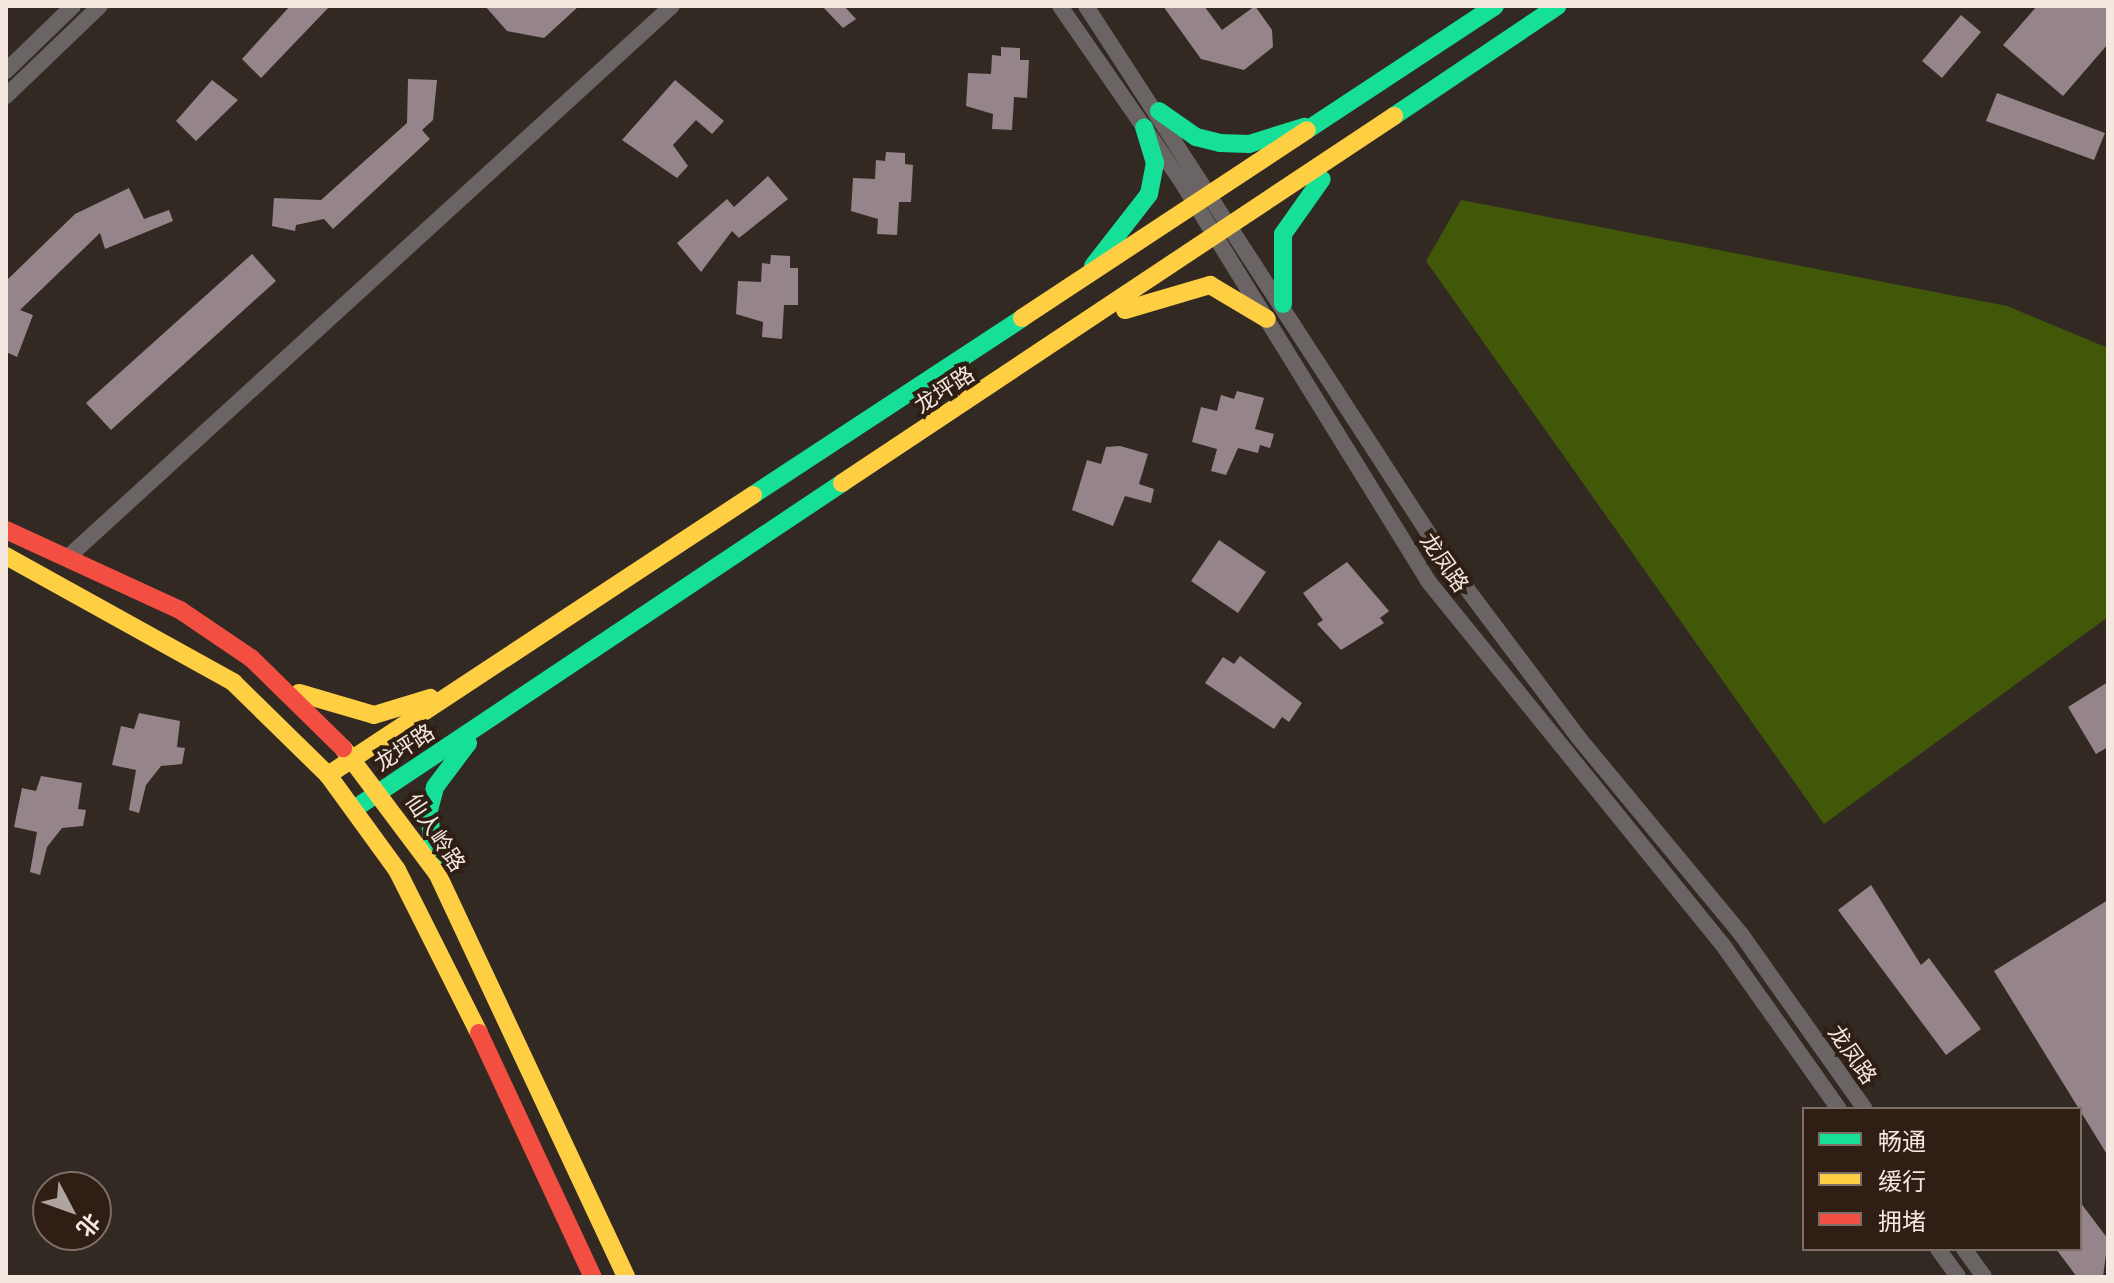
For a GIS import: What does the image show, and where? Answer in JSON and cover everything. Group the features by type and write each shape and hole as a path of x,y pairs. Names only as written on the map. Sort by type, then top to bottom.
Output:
{"main road":[{"name":"龙坪路","path":"328,775 1064,296 1495,6"},
{"name":"龙坪路","path":"354,809 1235,226 1558,6"},
{"path":"1159,111 1196,137 1220,143 1249,144 1328,119"},
{"path":"1064,296 1149,194 1155,163 1144,128"},
{"path":"1283,304 1283,234 1299,202 1352,147"},
{"path":"1086,324 1185,286 1210,285 1267,319"},
{"name":"仙人岭路","path":"6,530 180,610 265,670 353,760 437,873 626,1277"},
{"path":"6,556 233,682 328,775 354,809 434,937 593,1277"},
{"path":"265,670 309,699 374,715 475,680"},
{"path":"437,873 429,837 435,787 498,714"}],"street":[{"path":"6,71 73,6"},
{"path":"6,96 100,6"},
{"path":"67,558 672,6"},
{"name":"龙凤路","path":"1060,6 1217,238 1428,581 1725,948 1838,1107"},
{"name":"龙凤路","path":"1086,6 1235,226 1449,565 1578,737 1741,934 1864,1107"},
{"path":"1939,1251 1958,1277"},
{"path":"1965,1251 1984,1277"}],"green space":[{"path":"1461,200 2007,306 2108,348 2108,617 1824,824 1426,261"}],"building":[{"path":"290,6 330,6 261,78 242,59"},
{"path":"485,6 579,6 544,38 507,31"},
{"path":"822,6 844,6 856,19 843,28"},
{"path":"1163,6 1204,6 1222,30 1255,6 1272,30 1273,47 1244,70 1201,59"},
{"path":"2037,6 2108,6 2108,44 2063,96 2003,45"},
{"path":"1961,15 1981,32 1942,78 1922,61"},
{"path":"1001,47 1020,48 1020,60 1029,60 1027,98 1014,97 1012,130 992,129 993,114 966,106 968,73 991,74 992,55 1001,56"},
{"path":"408,79 437,80 433,120 422,130 430,139 333,229 324,219 296,225 295,231 272,226 274,198 321,200 407,123"},
{"path":"212,80 238,100 196,141 176,121"},
{"path":"675,80 724,121 712,134 696,120 673,145 688,166 677,178 622,140"},
{"path":"1997,93 2105,133 2094,160 1986,121"},
{"path":"886,152 905,153 905,164 913,165 911,202 899,202 897,235 877,234 878,219 851,211 853,178 875,179 876,160 885,161"},
{"path":"768,176 788,199 739,238 732,231 701,272 677,243 727,199 734,207"},
{"path":"129,188 144,219 169,210 173,221 105,249 100,233 20,310 33,315 17,357 6,352 6,281 75,214"},
{"path":"252,254 276,281 111,430 86,403"},
{"path":"771,255 790,256 790,268 798,268 798,305 784,305 782,339 762,337 763,322 736,314 738,281 761,282 762,263 770,264"},
{"path":"1237,391 1264,398 1255,429 1274,434 1270,448 1260,445 1258,453 1238,448 1226,475 1211,471 1217,449 1192,442 1201,407 1217,411 1221,395 1234,399"},
{"path":"1120,446 1148,454 1139,484 1154,489 1151,503 1125,496 1113,526 1072,510 1087,460 1101,464 1106,447"},
{"path":"1219,540 1266,572 1238,613 1191,581"},
{"path":"1347,562 1389,611 1380,618 1384,623 1341,650 1317,624 1323,620 1303,593"},
{"path":"1240,656 1302,703 1289,722 1282,717 1274,729 1205,683 1223,657 1234,664"},
{"path":"2108,682 2108,747 2096,754 2068,707"},
{"path":"139,713 180,721 177,747 185,748 182,764 161,766 146,785 139,813 129,810 136,770 112,765 121,726 134,729"},
{"path":"41,776 82,783 78,809 86,810 83,826 62,828 47,847 40,875 30,872 37,832 14,827 22,788 36,791"},
{"path":"1871,885 1921,965 1929,958 1981,1029 1946,1055 1838,910"},
{"path":"2108,900 2108,1156 2082,1114 2082,1107 2078,1107 1994,971"},
{"path":"2082,1205 2108,1239 2103,1277 2077,1277 2058,1251 2082,1251"}],"traffic: fast":[{"path":"1307,130 1495,6"},
{"path":"1394,116 1558,6"},
{"path":"1159,111 1196,137 1220,143 1249,144 1304,127"},
{"path":"1093,266 1149,194 1155,163 1144,128"},
{"path":"1283,304 1283,234 1322,179"},
{"path":"753,495 1022,318"},
{"path":"354,809 842,483"},
{"path":"434,860 429,810 435,787 468,743"}],"traffic: slow":[{"path":"842,483 1394,116"},
{"path":"1022,318 1307,130"},
{"path":"1125,310 1210,285 1267,319"},
{"path":"328,775 753,495"},
{"path":"6,556 233,682 328,775 397,870 479,1033"},
{"path":"299,693 374,715 430,698"},
{"path":"343,748 437,873 626,1277"}],"traffic: jam":[{"path":"6,530 180,610 251,658 343,748"},
{"path":"479,1033 593,1277"}]}
